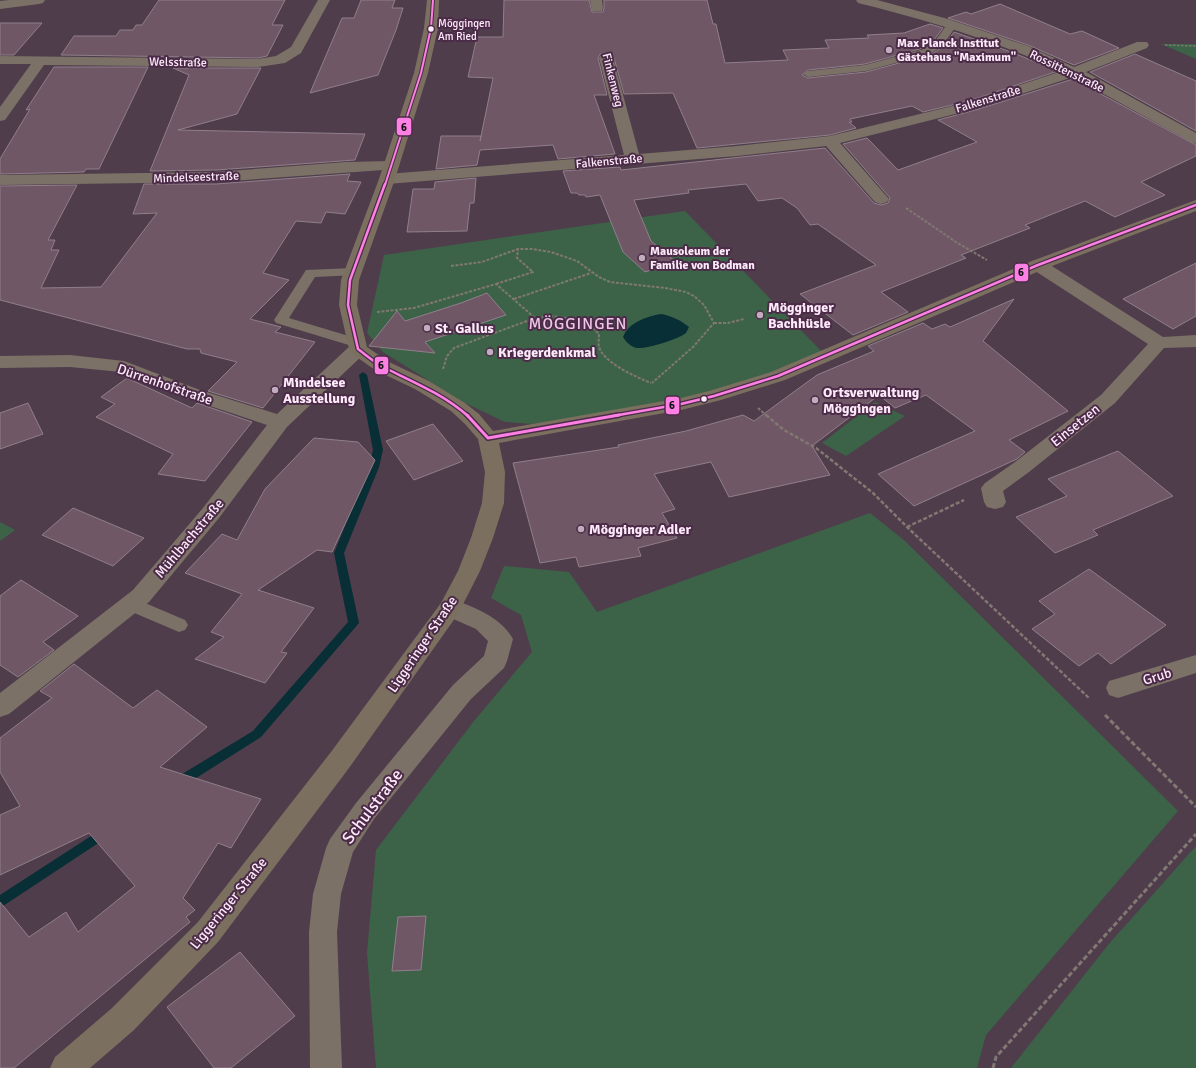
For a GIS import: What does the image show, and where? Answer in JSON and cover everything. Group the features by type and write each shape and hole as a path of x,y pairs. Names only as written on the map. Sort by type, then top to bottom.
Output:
{"street":[{"path":"0,5 39,0"},
{"name":"Welsstraße","path":"0,60 258,63 280,60 296,50 324,0"},
{"path":"357,346 348,305 350,280 389,173 421,73 430,28 433,0"},
{"name":"Rossittenstraße","path":"862,0 914,13 1000,41 1074,72 1196,139"},
{"name":"Falkenstraße","path":"389,173 633,159 737,151 830,141 974,105 1074,72 1142,45"},
{"name":"Finkenweg","path":"606,58 633,159"},
{"path":"0,117 40,61"},
{"path":"830,141 881,199"},
{"name":"Mindelseestraße","path":"0,180 216,177 346,167 389,173"},
{"path":"488,438 681,404 736,390 778,376 1038,265 1196,206"},
{"path":"1038,265 1159,343 1196,341"},
{"name":"Einsetzen","path":"995,502 992,488 1022,468 1108,399 1159,343"},
{"name":"Liggeringer Straße","path":"66,1068 123,1019 208,932 340,760 450,608 469,571 493,503 495,472 488,438 472,419 444,398 422,385 382,366 357,346"},
{"name":"Mühlbachstraße","path":"0,707 141,596 211,513 280,422 357,346"},
{"name":"Dürrenhofstraße","path":"0,362 70,361 124,367 193,394 280,422"},
{"name":"Schulstraße","path":"326,1068 323,932 327,894 340,848 365,811 462,692 495,661 501,639 484,623 450,608"},
{"name":"Grub","path":"1118,688 1196,664"}],"lane":[{"path":"808,74 866,68 928,51 939,43 952,25"},
{"path":"353,272 311,273 281,320 357,346"},
{"path":"131,604 179,625"}],"path":[{"path":"1142,45 1196,46"},
{"path":"881,199 895,200 956,242 1014,276"},
{"path":"374,312 414,308 533,272 517,258 518,248"},
{"path":"450,266 472,265 518,248 542,251 570,258 582,264 591,272 610,282 628,286 671,289 694,296 710,311 714,323"},
{"path":"514,299 591,272"},
{"path":"496,284 535,318"},
{"path":"444,398 457,388 442,379 442,373 447,356 454,348 535,318 552,316 566,318 590,325 599,334 599,346 604,355 635,376 651,383 692,348 714,323"},
{"path":"714,323 728,323 744,318"},
{"path":"736,390 784,430 822,452 873,493 907,527 1090,699"},
{"path":"907,527 949,506"},
{"path":"1101,711 1196,807"},
{"path":"993,1068 996,1057 1196,834"}],"green space":[{"path":"1161,44 1196,44 1196,59"},
{"path":"685,211 826,356 720,394 533,424 505,422 463,402 383,352 367,333 384,255"},
{"path":"875,402 905,416 846,456 822,443"},
{"path":"870,513 905,541 1178,811 986,1035 977,1068 376,1068 367,953 376,850 474,721 532,652 521,615 491,598 504,566 569,572 597,612"},
{"path":"0,522 15,530 0,541"},
{"path":"1196,846 1196,1068 1011,1068 1108,945"}],"water":[{"path":"661,314 676,319 689,327 686,333 670,341 642,348 633,347 623,337 625,332 634,324 650,316"}],"building":[{"path":"159,0 285,0 272,25 283,25 267,56 258,58 61,55 74,36 116,36 120,30 133,30 136,25 142,25"},
{"path":"361,0 395,0 392,8 403,8 378,75 310,93 342,18 354,18"},
{"path":"504,0 589,0 592,12 603,12 604,0 707,0 713,24 716,24 725,63 788,60 783,50 829,48 825,40 869,38 867,35 904,33 930,24 943,28 934,40 923,48 865,64 808,70 802,75 808,78 866,72 932,54 944,46 954,32 1011,52 1058,71 969,101 923,112 912,106 850,119 852,122 849,122 856,128 830,135 697,148 673,93 624,94 614,58 611,54 606,53 600,54 598,58 607,95 594,95 615,154 558,159 553,145 480,150 477,165 436,169 441,136 481,136 480,141 493,78 468,77 477,37 503,37"},
{"path":"1000,4 1070,34 1082,31 1119,48 1074,65 1028,45 948,18 966,12 971,14"},
{"path":"0,23 42,23 14,55 0,55"},
{"path":"1135,54 1196,81 1196,131 1090,72"},
{"path":"54,67 148,67 99,169 86,169 84,172 0,174 0,159 30,109 26,110"},
{"path":"173,68 261,68 237,114 178,130 365,134 355,160 216,170 150,171 189,75"},
{"path":"1073,79 1196,145 1196,156 1141,182 1165,195 1115,217 1085,201 1025,225 1030,228 961,255 966,258 881,292 908,312 853,335 800,294 876,265 818,224 810,225 797,208 782,198 758,201 746,184 688,190 689,193 634,200 651,241 676,262 645,272 623,252 600,195 586,197 585,195 571,193 563,171 620,167 621,170 825,148 874,203 881,205 888,203 890,198 843,144 867,138 898,170 977,142 938,120 979,109"},
{"path":"350,174 347,181 361,182 345,214 326,212 321,223 296,221 263,273 289,280 250,319 281,327 275,332 315,342 263,408 208,391 237,362 201,353 200,349 187,349 0,300 0,186 77,185 48,240 55,240 51,250 59,250 41,288 101,287 157,213 133,214 144,184 216,184"},
{"path":"476,178 474,203 470,203 467,231 407,232 413,189 434,189 435,182"},
{"path":"1196,263 1196,316 1173,329 1123,299"},
{"name":"St. Gallus","path":"487,293 506,315 425,342 435,353 369,346 397,311 405,321"},
{"path":"1014,299 983,341 1068,411 1009,440 1025,452 1017,459 914,506 878,474 975,431 926,395 895,408 879,395 812,446 830,475 729,497 711,462 654,474 675,509 662,513 677,538 638,548 641,556 579,567 576,557 540,563 513,463 619,447 618,445 686,431 743,415 754,421 817,375 874,351 868,346 923,323 932,329 945,324 950,327"},
{"path":"127,378 192,408 197,403 252,422 205,481 158,474 173,454 96,417 115,404 101,397"},
{"path":"28,403 43,434 0,449 0,413"},
{"path":"433,424 463,461 414,480 386,441"},
{"path":"314,438 358,442 375,460 332,552 317,550 258,590 314,608 281,652 287,653 265,683 195,659 224,637 211,632 242,594 185,573 222,534 237,540 265,489"},
{"path":"1118,451 1173,496 1093,530 1098,535 1055,553 1016,517 1067,496 1048,479"},
{"path":"73,508 144,538 113,566 42,535"},
{"path":"1089,569 1166,625 1111,664 1098,653 1079,666 1032,629 1055,614 1039,601"},
{"path":"21,580 78,616 43,642 54,650 18,677 0,665 0,596"},
{"path":"74,664 133,708 157,690 207,727 160,767 261,799 231,848 218,843 183,898 195,910 186,917 190,922 14,1068 0,1068 0,902 29,937 66,912 78,932 135,886 89,833 0,875 0,815 20,806 0,772 0,738 52,698 40,691"},
{"path":"426,916 421,970 392,971 398,917"},
{"path":"240,952 295,1016 231,1068 214,1068 167,1007"}],"waterway":[{"path":"178,783 257,734 354,623 339,553 374,467 378,450 363,375"},
{"path":"0,902 105,832"}],"transit line":[{"name":"6","path":"433,0 431,28 421,73 387,179 350,280 348,305 358,349 382,366 422,385 458,407 472,419 488,438"},
{"name":"6","path":"488,438 681,404 714,396 778,376 1038,265 1196,205"}],"place":[{"name":"Möggingen Am Ried","path":"431,29"},
{"name":"Max Planck Institut Gästehaus \"Maximum\"","path":"889,50"},
{"name":"Mausoleum der Familie von Bodman","path":"642,258"},
{"name":"Mögginger Bachhüsle","path":"760,315"},
{"name":"St. Gallus","path":"427,328"},
{"name":"Kriegerdenkmal","path":"490,352"},
{"name":"Mindelsee Ausstellung","path":"275,390"},
{"name":"Ortsverwaltung Möggingen","path":"815,400"},
{"name":"Mögginger Adler","path":"581,529"}],"district":[{"name":"MÖGGINGEN","path":"578,323"}]}
